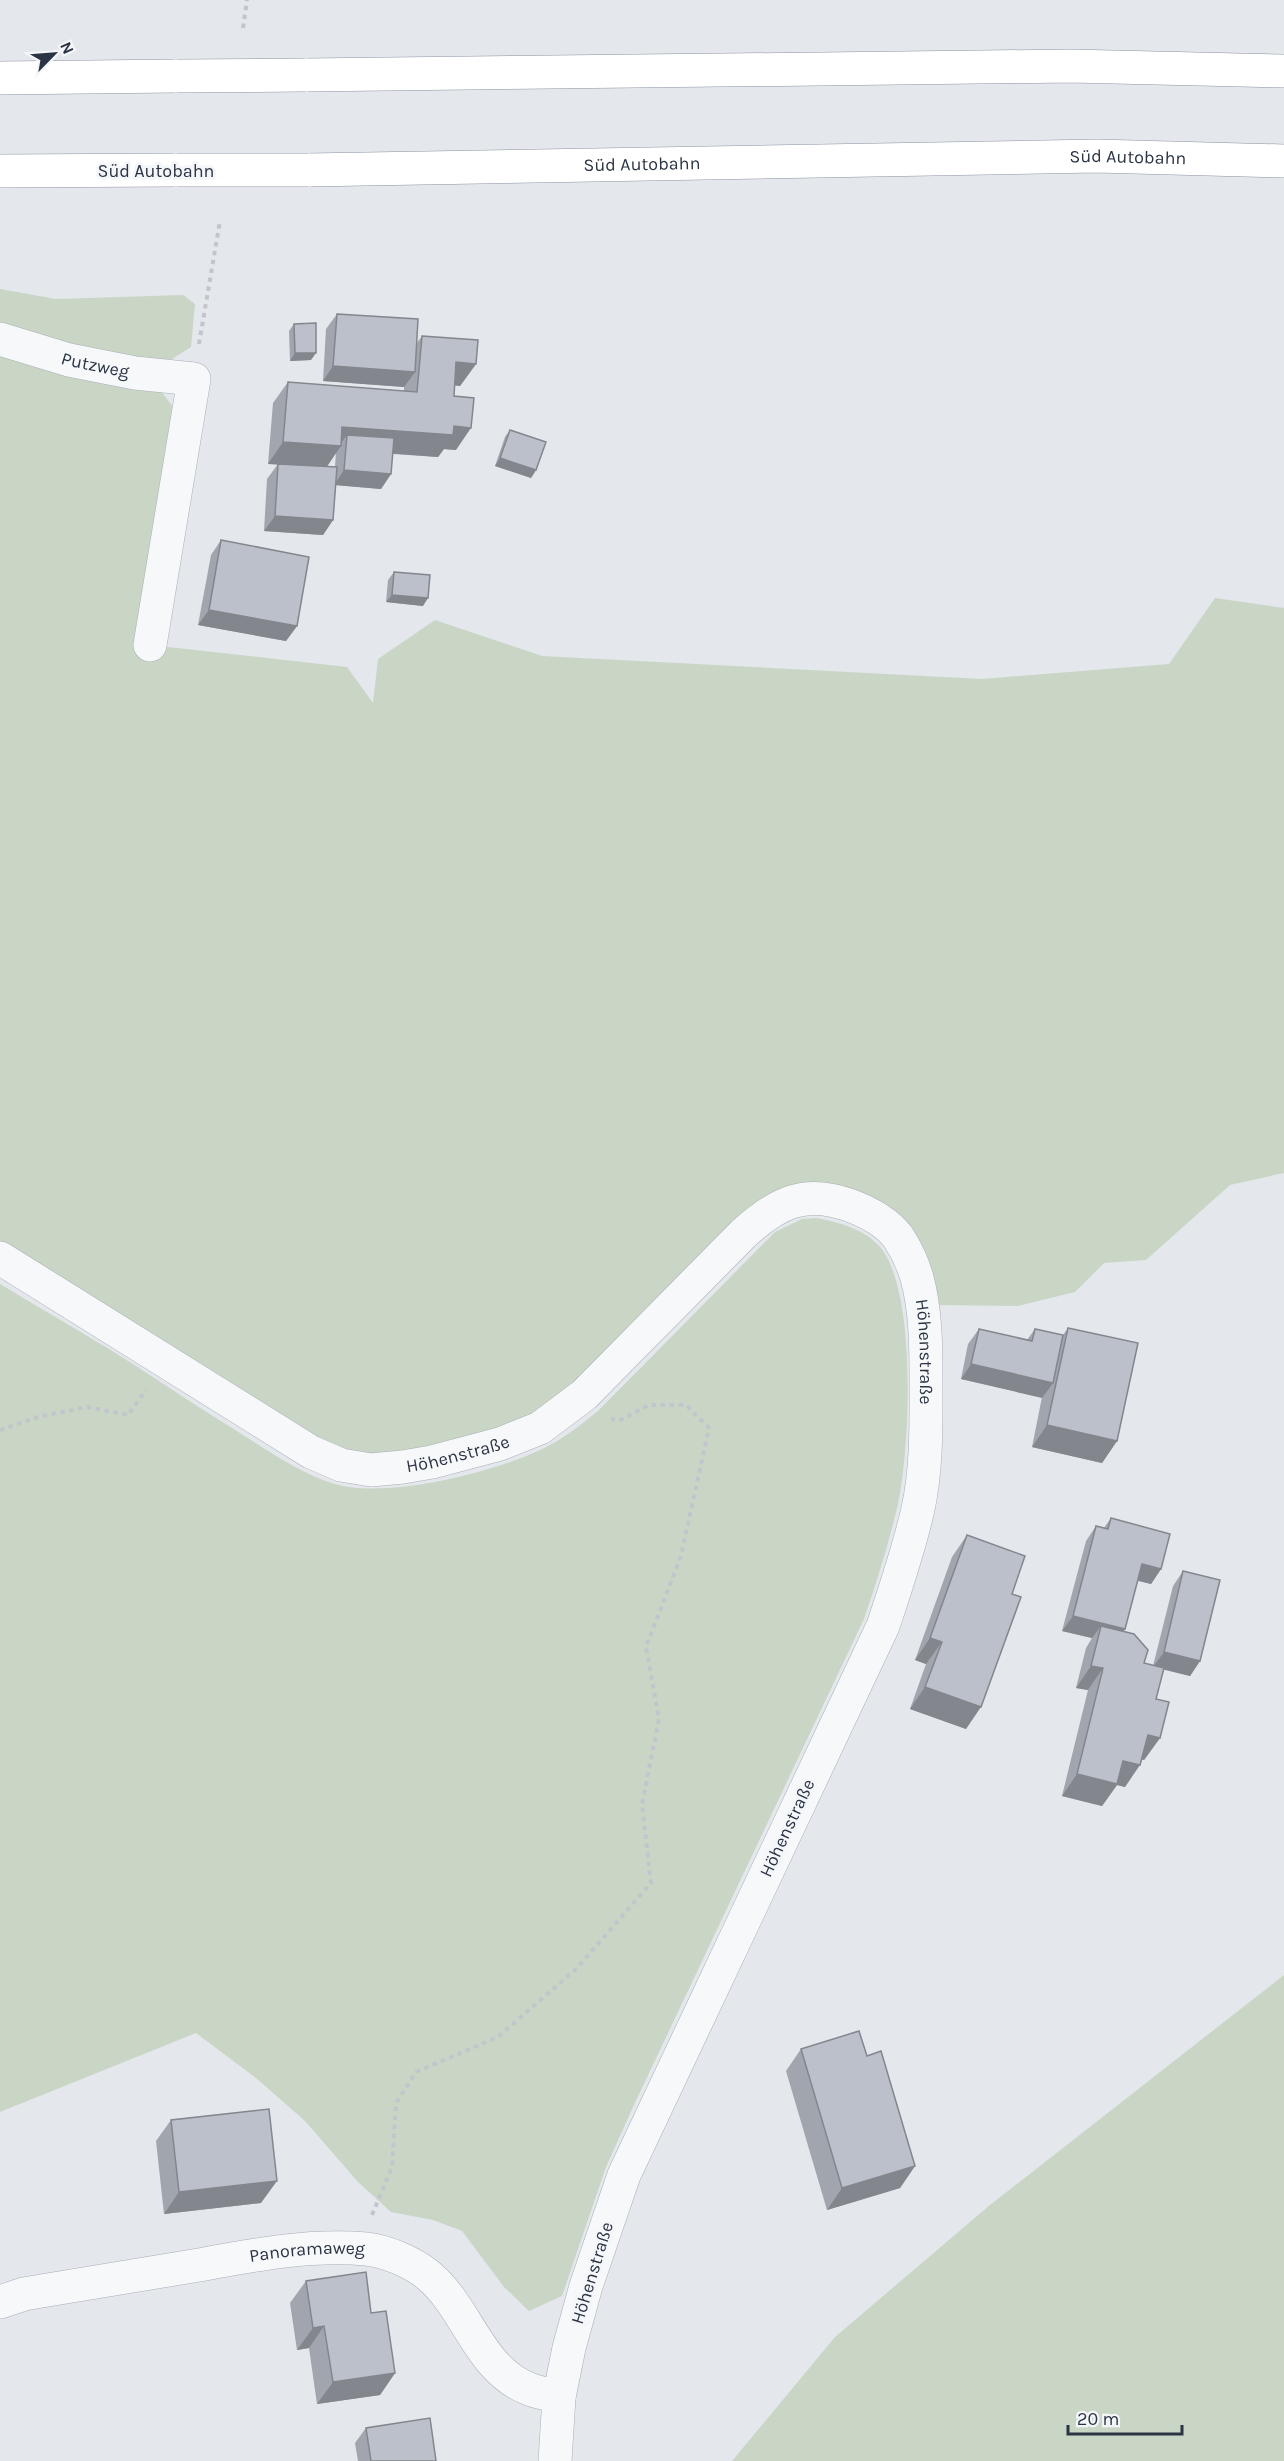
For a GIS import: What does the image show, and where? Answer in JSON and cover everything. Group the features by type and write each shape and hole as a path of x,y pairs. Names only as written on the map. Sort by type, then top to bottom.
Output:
{"highway":[{"path":"0,78 1071,66 1284,71"},
{"name":"Süd Autobahn","path":"0,171 308,170 1097,156 1284,162"}],"street":[{"name":"Putzweg","path":"0,339 69,360 135,373 194,379"},
{"path":"150,645 194,379"},
{"name":"Höhenstraße","path":"0,1258 311,1452 341,1465 371,1470 432,1462 500,1444 540,1428 563,1412 604,1376 743,1234 763,1215 781,1205 797,1199 816,1197 849,1205 874,1215 887,1224 907,1253 917,1278 922,1307 926,1352 926,1430 924,1468 918,1507 903,1567 883,1626 624,2175 586,2286 569,2348 560,2397 555,2461"},
{"name":"Panoramaweg","path":"0,2302 24,2294 263,2254 331,2247 368,2249 402,2259 428,2275 449,2298 490,2360 506,2377 529,2389 560,2397"}],"path":[{"path":"243,28 247,0"},
{"path":"194,379 219,221"},
{"path":"0,1430 38,1417 87,1407 128,1415 146,1390 162,1360"},
{"path":"357,2248 393,2167 396,2103 416,2072 498,2037 576,1969 651,1883 642,1804 659,1719 646,1647 681,1556 709,1428 687,1405 649,1405 620,1420 563,1412"}],"green space":[{"path":"0,289 56,299 183,295 195,304 191,347 169,361 136,365 0,331"},
{"path":"0,350 161,391 173,407 150,645 347,667 373,703 378,659 435,620 542,656 982,679 1169,664 1215,598 1284,608 1284,1173 1230,1185 1146,1260 1104,1263 1075,1292 1018,1306 936,1305 930,1275 817,1184 534,1416 495,1431 429,1449 372,1456 345,1452 316,1440 0,1241"},
{"path":"816,1218 842,1224 875,1241 893,1270 901,1300 908,1372 905,1447 898,1504 864,1619 606,2167 562,2296 529,2311 504,2287 462,2231 433,2220 391,2212 358,2182 305,2121 256,2078 196,2033 0,2112 0,1284 109,1349 278,1457 320,1479 357,1488 413,1486 475,1473 529,1455 563,1438 598,1411 775,1232 802,1219"},
{"path":"1284,1975 1284,2461 732,2461 835,2337 990,2205"}],"building":[{"path":"337,314 418,319 415,372 333,366"},
{"path":"316,323 316,353 295,353 294,324"},
{"path":"422,336 478,340 476,364 456,362 454,396 474,398 471,428 454,426 453,435 342,427 341,446 283,442 288,382 417,392"},
{"path":"510,430 546,442 536,470 500,458"},
{"path":"347,435 394,438 391,474 344,470"},
{"path":"278,464 337,467 333,520 275,516"},
{"path":"221,540 309,557 297,626 209,610"},
{"path":"394,572 430,575 428,598 392,595"},
{"path":"1068,1328 1138,1343 1117,1441 1047,1425"},
{"path":"979,1329 1032,1341 1035,1329 1063,1335 1053,1383 971,1364"},
{"path":"1111,1518 1170,1534 1161,1569 1142,1564 1125,1629 1073,1616 1096,1526 1108,1529"},
{"path":"967,1535 1025,1556 1012,1594 1021,1597 981,1707 925,1687 942,1642 930,1638"},
{"path":"1183,1571 1220,1580 1200,1661 1164,1652"},
{"path":"1101,1626 1134,1634 1148,1650 1144,1663 1164,1668 1156,1699 1169,1702 1160,1738 1148,1735 1140,1765 1123,1761 1117,1784 1077,1774 1103,1668 1091,1666"},
{"path":"859,2031 867,2056 881,2051 915,2166 842,2188 801,2049"},
{"path":"269,2109 277,2181 179,2192 171,2120"},
{"path":"366,2272 371,2313 386,2311 395,2373 333,2382 324,2326 313,2328 306,2281"},
{"path":"430,2418 436,2461 371,2461 366,2428"}]}
